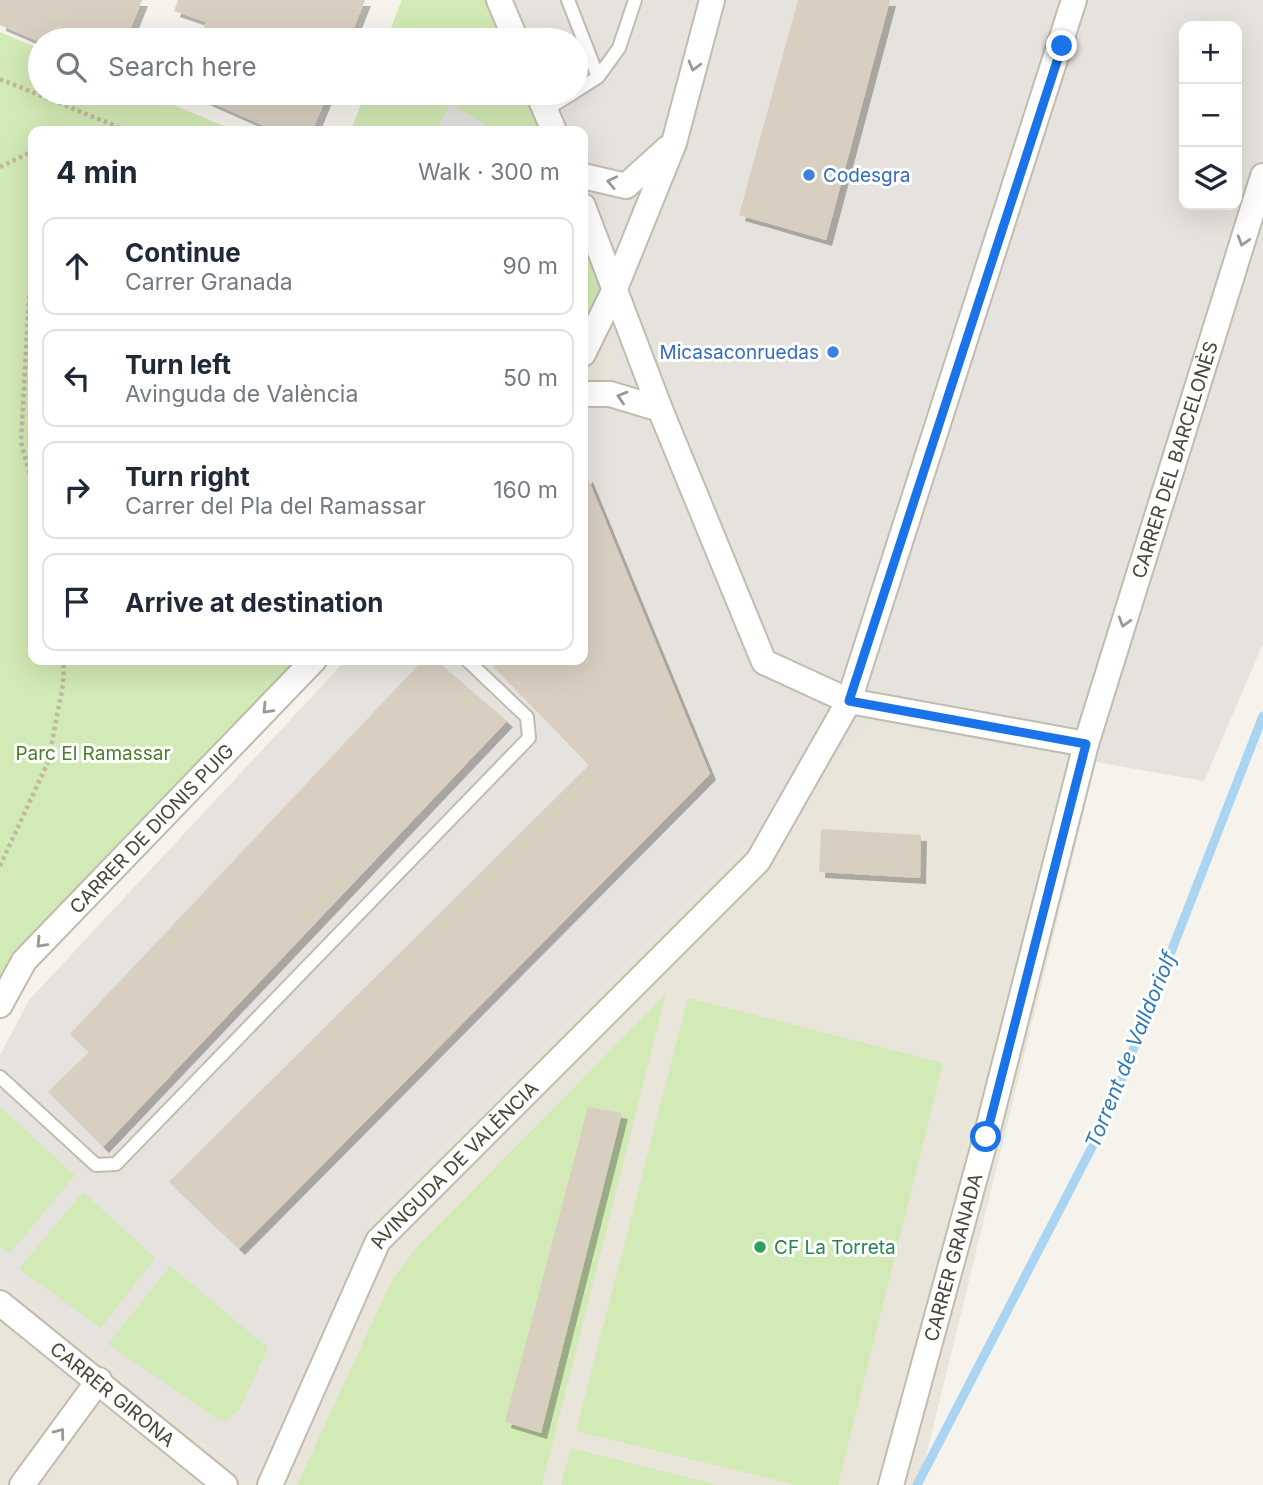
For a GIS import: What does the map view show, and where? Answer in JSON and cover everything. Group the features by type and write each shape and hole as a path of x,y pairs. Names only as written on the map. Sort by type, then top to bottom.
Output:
{"street":[{"path":"499,0 511,28"},
{"path":"588,344 614,291 674,143 712,0"},
{"name":"AVINGUDA DE VALÈNCIA","path":"270,1485 378,1241 758,861 849,701 1074,0"},
{"path":"588,177 626,186 674,143"},
{"name":"CARRER DEL BARCELONÈS","path":"1086,744 1263,176"},
{"path":"588,220 660,409 764,662 849,701 1086,744"},
{"path":"588,394 610,394 660,409"},
{"name":"CARRER DE DIONIS PUIG","path":"0,1005 24,961 309,665"},
{"name":"CARRER GRANADA","path":"891,1485 986,1137 1086,744"},
{"name":"CARRER GIRONA","path":"0,1303 99,1380 225,1485"},
{"path":"22,1485 99,1380"}],"lane":[{"path":"568,0 579,28"},
{"path":"588,83 598,77 619,48 635,0"},
{"path":"588,51 598,77"},
{"path":"0,1077 96,1165 117,1164 529,738 527,718 472,665"}],"path":[{"path":"0,79 28,90"},
{"path":"64,105 115,126"},
{"path":"0,167 28,153"},
{"path":"28,315 21,442 28,468"},
{"path":"0,866 48,762 63,685 64,665"}],"shaded area":[{"path":"506,0 1263,0 1263,644 1204,781 869,722 373,1217 253,1483 0,1276 0,1055 29,1000 341,665 588,665 588,399 617,367 588,271 588,126 544,126 538,105 588,105 588,28 514,28"},
{"path":"449,105 453,105 487,126 438,126"},
{"path":"588,271 617,367 588,399"},
{"path":"869,722 1096,762 919,1485 0,1485 0,1276 253,1483 373,1217"}],"green space":[{"path":"402,0 499,0 511,28 391,28"},
{"name":"Parc El Ramassar","path":"0,32 28,44 28,105 174,105 224,126 28,126 28,665 309,665 0,1005"},
{"path":"361,105 543,105 552,126 352,126"},
{"path":"588,220 614,291 588,344"},
{"path":"666,994 542,1485 297,1485 392,1280 416,1248"},
{"name":"CF La Torreta","path":"688,998 943,1063 838,1485 795,1485 576,1431"},
{"path":"0,1107 75,1175 10,1253 0,1246"},
{"path":"83,1192 155,1258 101,1328 19,1269"},
{"path":"170,1266 268,1348 239,1410 227,1420 217,1419 108,1344"},
{"path":"571,1448 718,1485 561,1485"}],"building":[{"path":"0,0 142,0 131,28 28,28 28,37 0,25"},
{"path":"178,0 365,0 354,28 203,28 206,22 174,11"},
{"path":"798,0 890,0 826,240 739,215"},
{"path":"217,105 323,105 314,126 265,126"},
{"path":"588,478 710,774 239,1249 169,1182 589,765 492,665 588,665"},
{"path":"418,665 442,665 507,721 103,1147 48,1092 89,1052 70,1034"},
{"path":"821,829 921,835 920,878 819,872"},
{"path":"588,1107 622,1113 541,1433 505,1422"}],"waterway":[{"name":"Torrent de Valldoriolf","path":"917,1485 1104,1124 1263,716"}],"place":[{"name":"Codesgra","path":"809,175"},
{"name":"Micasaconruedas","path":"833,352"},
{"name":"CF La Torreta","path":"760,1247"}],"route":[{"path":"986,1137 1086,744 849,701 1062,46"}]}
